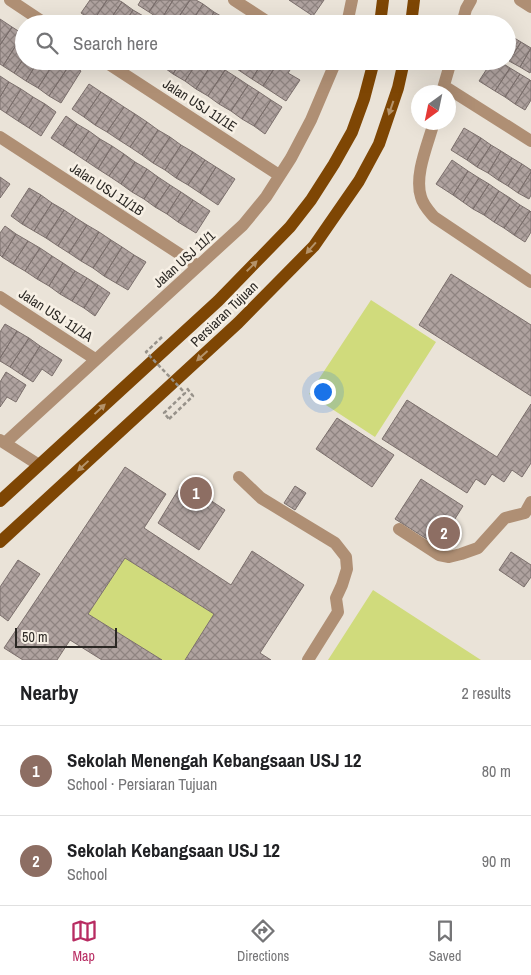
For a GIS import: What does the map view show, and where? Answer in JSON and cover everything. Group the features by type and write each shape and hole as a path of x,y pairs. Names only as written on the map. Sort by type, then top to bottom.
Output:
{"main road":[{"path":"383,0 384,15"},
{"path":"411,15 414,0"},
{"name":"Persiaran Tujuan","path":"0,501 218,301 290,227 311,200 352,132 372,70"},
{"name":"Persiaran Tujuan","path":"0,542 238,324 314,246 359,180 379,144 398,88 402,70"}],"street":[{"path":"10,0 32,15"},
{"path":"234,0 257,15"},
{"path":"349,15 352,0"},
{"path":"464,15 471,0"},
{"path":"520,0 531,7"},
{"name":"Jalan USJ 11/1E","path":"118,70 280,175"},
{"name":"Jalan USJ 11/1","path":"2,441 243,224 266,197 291,158 311,120 330,70"},
{"path":"444,85 448,70"},
{"path":"456,97 531,140"},
{"path":"432,130 421,168 419,186 421,198 427,209 434,217 531,282"},
{"name":"Jalan USJ 11/1B","path":"0,137 198,266"},
{"name":"Jalan USJ 11/1A","path":"0,297 95,359"},
{"path":"2,441 39,465"},
{"path":"239,478 261,498 335,543 346,557 347,569 336,598 338,612 308,660"},
{"path":"399,529 439,555 449,557 478,548 505,518 529,511"}],"path":[{"path":"162,337 146,352 185,394 164,413 169,418 194,396 178,379"}],"green space":[{"path":"371,300 436,342 375,437 309,394"},
{"path":"125,558 214,614 185,660 162,660 88,614"},
{"path":"373,590 481,660 328,660"}],"building":[{"path":"90,0 107,0 97,15 84,15 81,13"},
{"path":"107,0 122,2 113,15 97,15"},
{"path":"141,0 157,0 149,12 138,5"},
{"path":"157,0 173,0 164,15 154,15 149,12"},
{"path":"173,0 190,0 180,15 164,15"},
{"path":"190,0 196,0 203,4 196,15 180,15"},
{"path":"289,0 324,0 314,15"},
{"path":"122,2 133,10 130,15 113,15"},
{"path":"203,4 214,12 212,15 196,15"},
{"path":"133,10 142,15 130,15"},
{"path":"0,19 12,27 0,45"},
{"path":"12,27 15,29 15,47 3,66 0,64 0,45"},
{"path":"516,39 521,42 516,50"},
{"path":"521,42 531,48 520,67 516,65 516,50"},
{"path":"15,47 16,70 14,73 3,66"},
{"path":"531,48 531,71 530,73 520,67"},
{"path":"16,70 33,70 26,81 14,73"},
{"path":"33,70 49,70 38,88 26,81"},
{"path":"49,70 66,70 49,96 38,88"},
{"path":"66,70 81,71 61,103 49,96"},
{"path":"168,70 175,70 173,74"},
{"path":"175,70 192,70 185,81 173,74"},
{"path":"192,70 208,70 196,89 185,81"},
{"path":"208,70 225,70 208,96 196,89"},
{"path":"225,70 236,77 219,104 208,96"},
{"path":"241,70 258,70 252,79"},
{"path":"258,70 273,70 263,86 252,79"},
{"path":"273,70 290,70 288,73 300,80 286,101 263,86"},
{"path":"486,70 509,70 495,91 479,81"},
{"path":"509,70 513,70 520,74 505,97 495,91"},
{"path":"520,74 530,80 515,104 505,97"},
{"path":"0,76 9,82 0,97"},
{"path":"236,77 248,85 231,111 219,104"},
{"path":"530,80 531,100 525,110 515,104"},
{"path":"9,82 21,89 6,113 0,109 0,97"},
{"path":"89,84 101,92 84,117 72,109"},
{"path":"248,85 259,92 242,119 231,111"},
{"path":"21,89 33,97 18,121 6,113"},
{"path":"101,92 112,99 95,125 84,117"},
{"path":"259,92 271,100 254,126 242,119"},
{"path":"33,97 45,104 29,128 18,121"},
{"path":"112,99 124,107 107,132 95,125"},
{"path":"271,100 282,107 265,134 254,126"},
{"path":"45,104 56,112 41,136 29,128"},
{"path":"124,107 135,114 119,140 107,132"},
{"path":"135,114 147,122 130,147 119,140"},
{"path":"66,116 77,124 63,146 51,138"},
{"path":"147,122 158,130 142,155 130,147"},
{"path":"77,124 89,131 74,153 63,146"},
{"path":"464,128 481,138 467,160 451,150"},
{"path":"158,130 170,137 153,163 142,155"},
{"path":"89,131 100,139 86,161 74,153"},
{"path":"170,137 181,145 165,170 153,163"},
{"path":"481,138 491,145 477,167 467,160"},
{"path":"100,139 112,146 98,169 86,161"},
{"path":"181,145 193,152 176,178 165,170"},
{"path":"491,145 501,151 488,173 477,167"},
{"path":"112,146 124,154 109,176 98,169"},
{"path":"501,151 512,158 498,180 488,173"},
{"path":"193,152 205,160 188,185 176,178"},
{"path":"124,154 135,162 121,184 109,176"},
{"path":"512,158 522,164 508,186 498,180"},
{"path":"205,160 216,167 200,193 188,185"},
{"path":"452,160 468,171 453,195 436,184"},
{"path":"135,162 147,169 132,192 121,184"},
{"path":"522,164 531,172 518,193 508,186"},
{"path":"216,167 235,179 218,205 200,193"},
{"path":"147,169 158,177 144,199 132,192"},
{"path":"468,171 479,178 463,202 453,195"},
{"path":"531,172 531,195 529,199 518,193"},
{"path":"0,177 10,184 0,198"},
{"path":"158,177 170,185 155,207 144,199"},
{"path":"479,178 489,184 473,209 463,202"},
{"path":"489,184 499,191 484,215 473,209"},
{"path":"170,185 181,192 167,214 155,207"},
{"path":"29,188 41,195 22,224 11,216"},
{"path":"499,191 510,198 494,222 484,215"},
{"path":"181,192 193,200 178,222 167,214"},
{"path":"41,195 52,203 34,231 22,224"},
{"path":"510,198 520,205 504,228 494,222"},
{"path":"193,200 210,211 196,233 178,222"},
{"path":"52,203 64,210 46,238 34,231"},
{"path":"520,205 530,211 514,235 504,228"},
{"path":"64,210 76,218 58,246 46,238"},
{"path":"530,211 531,232 525,242 514,235"},
{"path":"76,218 87,225 69,253 58,246"},
{"path":"87,225 99,232 81,261 69,253"},
{"path":"5,226 16,234 2,257 0,255 0,233"},
{"path":"99,232 111,240 93,268 81,261"},
{"path":"16,234 28,241 13,264 2,257"},
{"path":"111,240 122,247 104,276 93,268"},
{"path":"28,241 40,248 25,271 13,264"},
{"path":"122,247 134,255 116,283 104,276"},
{"path":"40,248 52,256 37,279 25,271"},
{"path":"134,255 146,262 128,290 116,283"},
{"path":"52,256 63,263 49,286 37,279"},
{"path":"63,263 75,271 60,294 49,286"},
{"path":"75,271 87,278 72,301 60,294"},
{"path":"451,274 531,325 531,396 419,325"},
{"path":"87,278 98,285 84,308 72,301"},
{"path":"98,285 110,293 95,316 84,308"},
{"path":"5,324 17,331 0,358 0,332"},
{"path":"17,331 29,338 10,367 0,361 0,358"},
{"path":"29,338 40,346 22,375 10,367"},
{"path":"40,346 62,360 52,376 42,369 33,382 22,375"},
{"path":"6,372 26,385 16,402 7,397 0,407 0,382"},
{"path":"407,400 497,457 531,404 531,463 522,477 512,470 504,482 492,474 485,485 476,479 467,493 382,439"},
{"path":"337,418 394,455 372,487 316,449"},
{"path":"125,467 166,494 144,528 231,585 252,551 304,585 260,653 271,660 185,660 214,614 125,558 88,614 162,660 102,660 70,640 57,660 23,660 4,648"},
{"path":"421,479 463,506 438,546 395,519"},
{"path":"183,482 225,510 199,550 158,523"},
{"path":"295,486 306,493 295,510 284,503"},
{"path":"511,552 531,565 531,577 524,587 499,570"},
{"path":"18,560 40,574 8,621 0,615 0,587"}],"place":[{"name":"Sekolah Menengah Kebangsaan USJ 12","path":"196,493"},
{"name":"Sekolah Kebangsaan USJ 12","path":"444,533"}]}
